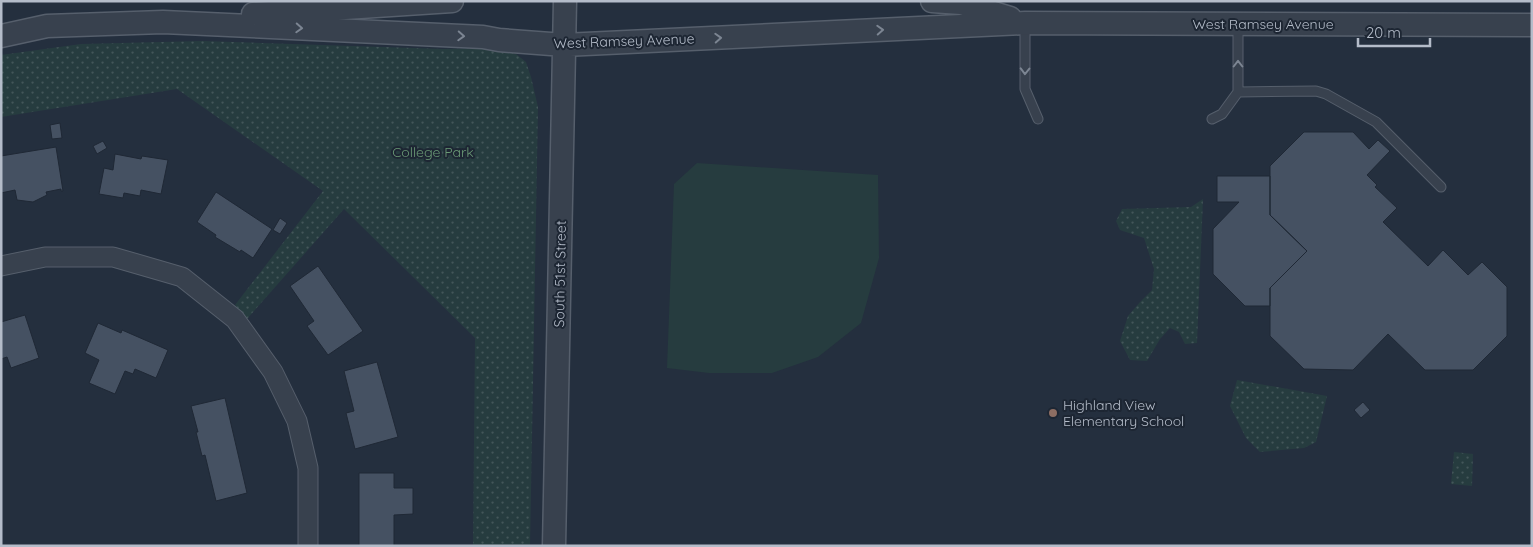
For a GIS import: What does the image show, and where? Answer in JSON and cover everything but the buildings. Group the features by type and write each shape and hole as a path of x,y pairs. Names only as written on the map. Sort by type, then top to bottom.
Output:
{"street":[{"name":"West Ramsey Avenue","path":"163,22 187,18 452,1"},
{"name":"South 51st Street","path":"554,546 565,1"},
{"name":"West Ramsey Avenue","path":"932,1 960,3 1025,23"},
{"name":"West Ramsey Avenue","path":"1,36 47,26 163,22 483,37 564,45 1025,23 1532,25"},
{"path":"1,266 45,257 113,257 182,277 234,319 273,372 297,421 308,468 308,546"}],"lane":[{"path":"1025,23 1025,89 1038,119"},
{"path":"1212,119 1222,114 1238,92 1238,24"},
{"path":"1238,92 1316,91 1326,94 1376,122 1441,187"}],"green space":[{"name":"College Park","path":"202,41 443,49 494,48 516,54 526,62 538,107 530,546 473,546 475,338 344,209 247,319 235,305 323,191 177,89 1,117 1,55 81,44"},
{"path":"697,163 878,175 879,258 861,323 818,357 772,373 709,373 667,368 674,184"},
{"path":"1203,199 1197,343 1185,344 1179,332 1170,328 1160,339 1147,361 1130,360 1120,341 1128,316 1152,290 1154,269 1144,238 1120,230 1116,221 1122,209 1191,207"},
{"path":"1237,380 1327,396 1316,442 1304,448 1260,452 1246,438 1230,406"},
{"path":"1454,452 1473,454 1472,486 1451,484"}],"place":[{"name":"Highland View Elementary School","path":"1053,413"}]}
